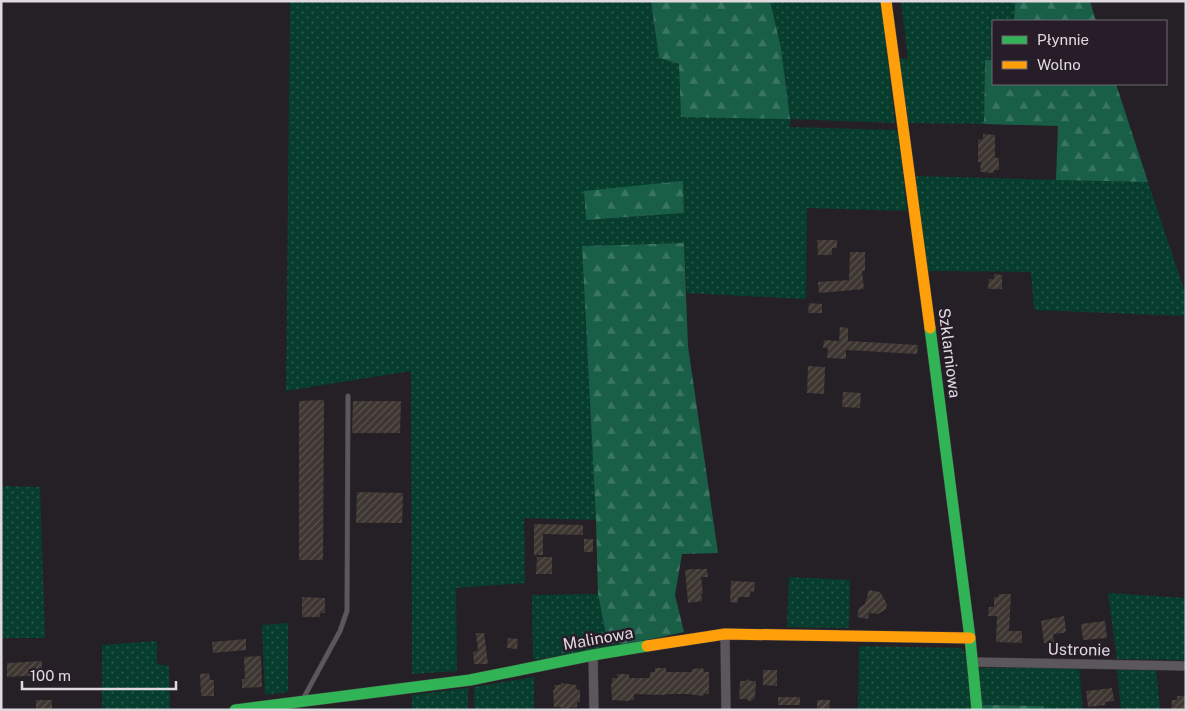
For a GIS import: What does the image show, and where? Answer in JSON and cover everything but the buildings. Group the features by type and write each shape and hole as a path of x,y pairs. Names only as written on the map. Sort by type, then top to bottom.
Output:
{"street":[{"name":"Szklarniowa","path":"886,1 936,369 970,638 976,710"},
{"name":"Malinowa","path":"235,710 284,707 301,702 470,680 593,654 725,634 970,638"},
{"path":"725,634 726,710"},
{"path":"593,654 594,710"},
{"name":"Ustronie","path":"972,662 1186,666"}],"lane":[{"path":"301,702 340,631 347,610 348,396"}],"green space":[{"path":"290,1 651,1 659,58 679,64 790,119 781,48 770,1 881,1 895,123 791,119 790,127 896,130 899,137 907,211 807,208 806,299 687,293 684,243 582,246 596,520 524,518 525,583 456,588 457,671 412,674 411,371 286,391","holes":["683,182 684,213 586,220 584,192"]},
{"path":"651,1 770,1 781,48 790,119 681,117 679,64 659,58"},
{"path":"901,1 1015,1 1014,20 992,20 992,60 985,61 984,124 906,123 898,58 908,59"},
{"path":"1015,1 1090,1 1096,20 1014,20"},
{"path":"991,28 992,28 992,60"},
{"path":"985,60 992,60 992,85 1116,85 1148,182 1056,180 1058,126 984,124"},
{"path":"913,176 1148,182 1186,295 1186,316 1034,310 1031,272 930,271 926,274"},
{"path":"683,181 684,213 586,220 584,191"},
{"path":"684,243 688,346 718,553 682,554 675,595 684,632 621,646 618,641 606,635 598,594 582,246"},
{"path":"1,486 40,487 45,638 1,638"},
{"path":"789,577 850,580 849,628 787,627"},
{"path":"1108,593 1186,598 1186,660 1117,659"},
{"path":"598,594 606,635 618,641 621,646 533,660 532,595"},
{"path":"288,623 288,692 265,695 262,625"},
{"path":"157,641 157,664 169,666 170,708 158,710 102,710 102,645"},
{"path":"859,646 961,648 966,654 972,710 858,710"},
{"path":"980,668 1079,668 1083,710 1044,710 1044,706 979,705 976,677"},
{"path":"1117,669 1156,669 1160,710 1121,710"},
{"path":"534,677 534,710 474,710 474,687"},
{"path":"468,688 468,710 412,710 412,695"},
{"path":"979,705 1044,706 1044,710 980,710"}],"traffic: fast":[{"path":"930,328 970,638 977,710"},
{"path":"235,710 470,680 647,646"}],"traffic: slow":[{"path":"886,1 930,328"},
{"path":"647,646 725,634 970,638"}]}
